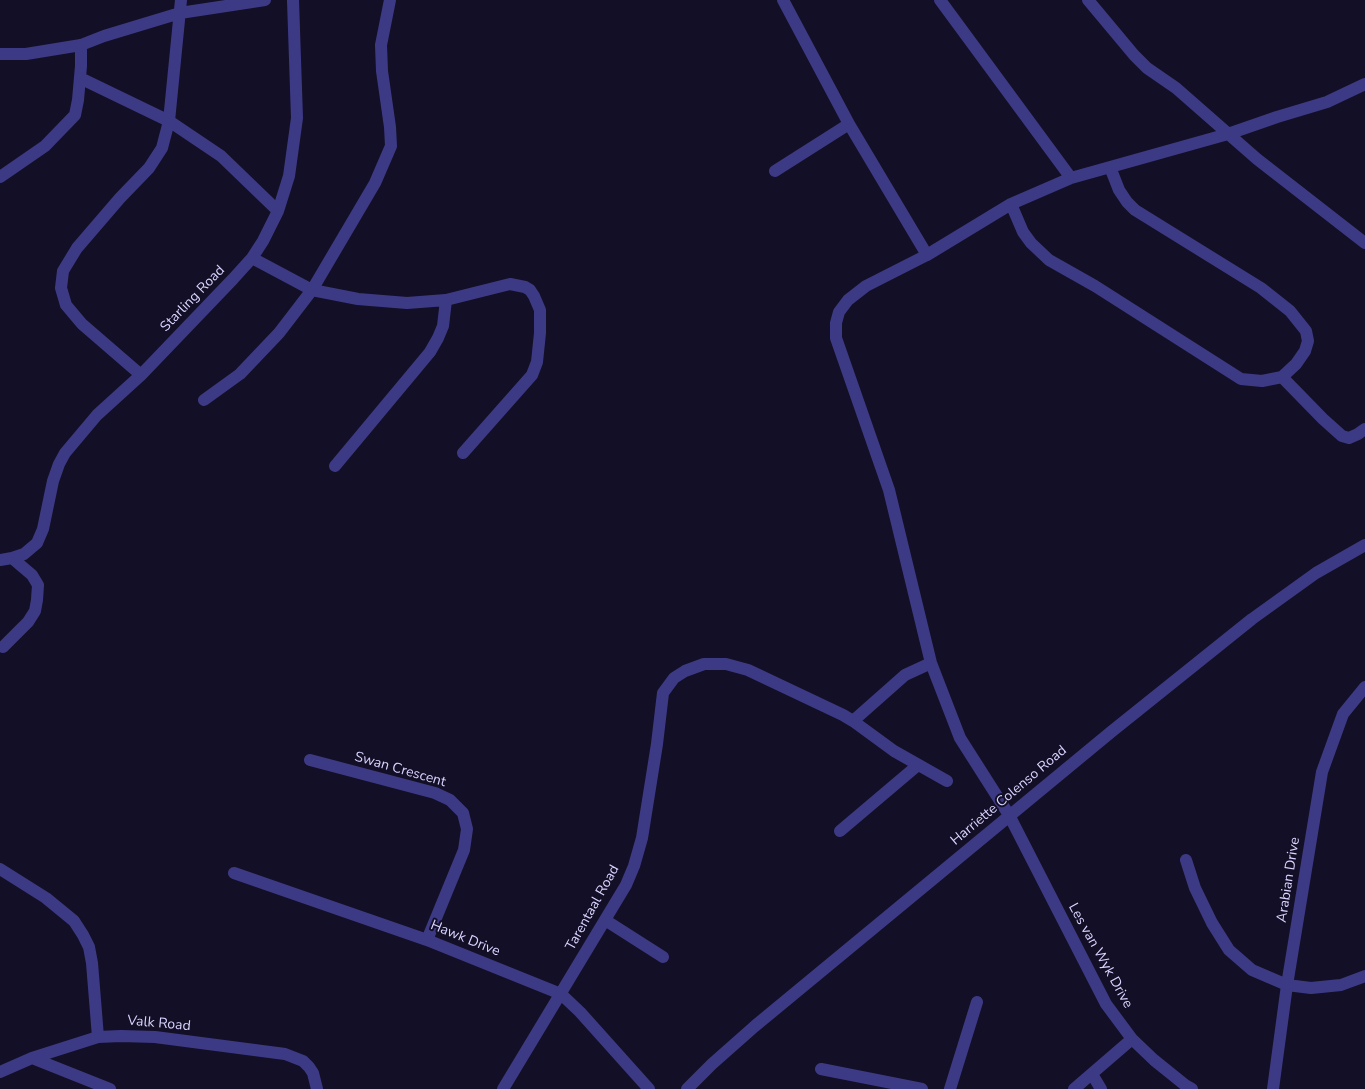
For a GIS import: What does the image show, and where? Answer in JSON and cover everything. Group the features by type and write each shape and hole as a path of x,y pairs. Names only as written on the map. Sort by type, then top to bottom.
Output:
{"street":[{"path":"141,375 82,324 66,305 61,288 63,271 77,248 148,168 162,148 170,121 181,0"},
{"path":"0,54 26,54 81,45 180,13 265,0"},
{"name":"Starling Road","path":"6,559 24,554 37,543 43,529 53,481 65,453 97,415 141,375 252,258 278,211 289,176 297,118 293,0"},
{"path":"204,400 240,374 279,333 312,290 375,183 391,146 382,71 381,44 390,0"},
{"path":"783,0 849,124 927,255"},
{"path":"940,0 1070,178"},
{"path":"1088,0 1134,55 1161,79 1176,88 1292,188 1365,243"},
{"path":"0,177 46,146 75,115 80,78 81,45"},
{"path":"80,78 170,121 222,156 278,211"},
{"name":"Les van Wyk Drive","path":"1192,1089 1162,1066 1132,1039 1106,1004 1009,815 960,738 931,664 889,490 836,338 836,323 839,312 848,300 866,286 927,255 1011,204 1070,178 1228,134 1327,102 1365,84"},
{"path":"774,171 849,124"},
{"path":"1011,204 1023,232 1031,243 1049,260 1095,286 1241,379 1262,381 1282,377 1296,364 1305,351 1308,341 1306,331 1290,311 1261,288 1135,210 1119,190 1110,167"},
{"path":"252,258 312,290 358,299 407,303 446,300 510,284 530,290 540,310 539,350 532,375 463,453"},
{"path":"336,466 430,352 443,326 446,300"},
{"path":"1282,377 1342,436 1349,438 1365,429"},
{"name":"Harriette Colenso Road","path":"687,1089 755,1026 1009,815 1252,619 1316,573 1365,545"},
{"path":"2,647 28,622 35,611 38,585 32,575 6,559"},
{"name":"Tarentaal Road","path":"503,1089 626,885 634,866 642,838 663,693 674,678 685,671 704,664 726,664 748,670 852,721"},
{"path":"931,664 906,675 852,721 894,751 947,781"},
{"name":"Arabian Drive","path":"1273,1089 1287,985 1322,772 1343,714 1365,687"},
{"name":"Swan Crescent","path":"310,760 435,792 450,800 463,813 467,829 464,850 427,940"},
{"path":"840,831 918,765"},
{"path":"1186,860 1195,888 1212,923 1229,950 1252,970 1287,985 1311,988 1341,985 1365,976"},
{"path":"0,870 46,898 74,922 83,935 89,946 92,963 98,1037"},
{"name":"Hawk Drive","path":"234,873 427,940 561,994 580,1012 649,1089"},
{"path":"605,920 663,958"},
{"path":"950,1089 977,1002"},
{"name":"Valk Road","path":"0,1072 32,1058 98,1037 155,1037 285,1054 303,1061 314,1074 317,1089"},
{"path":"1074,1089 1132,1039"},
{"path":"32,1058 110,1089"},
{"path":"821,1069 922,1089"},
{"path":"1092,1074 1101,1089"}]}
